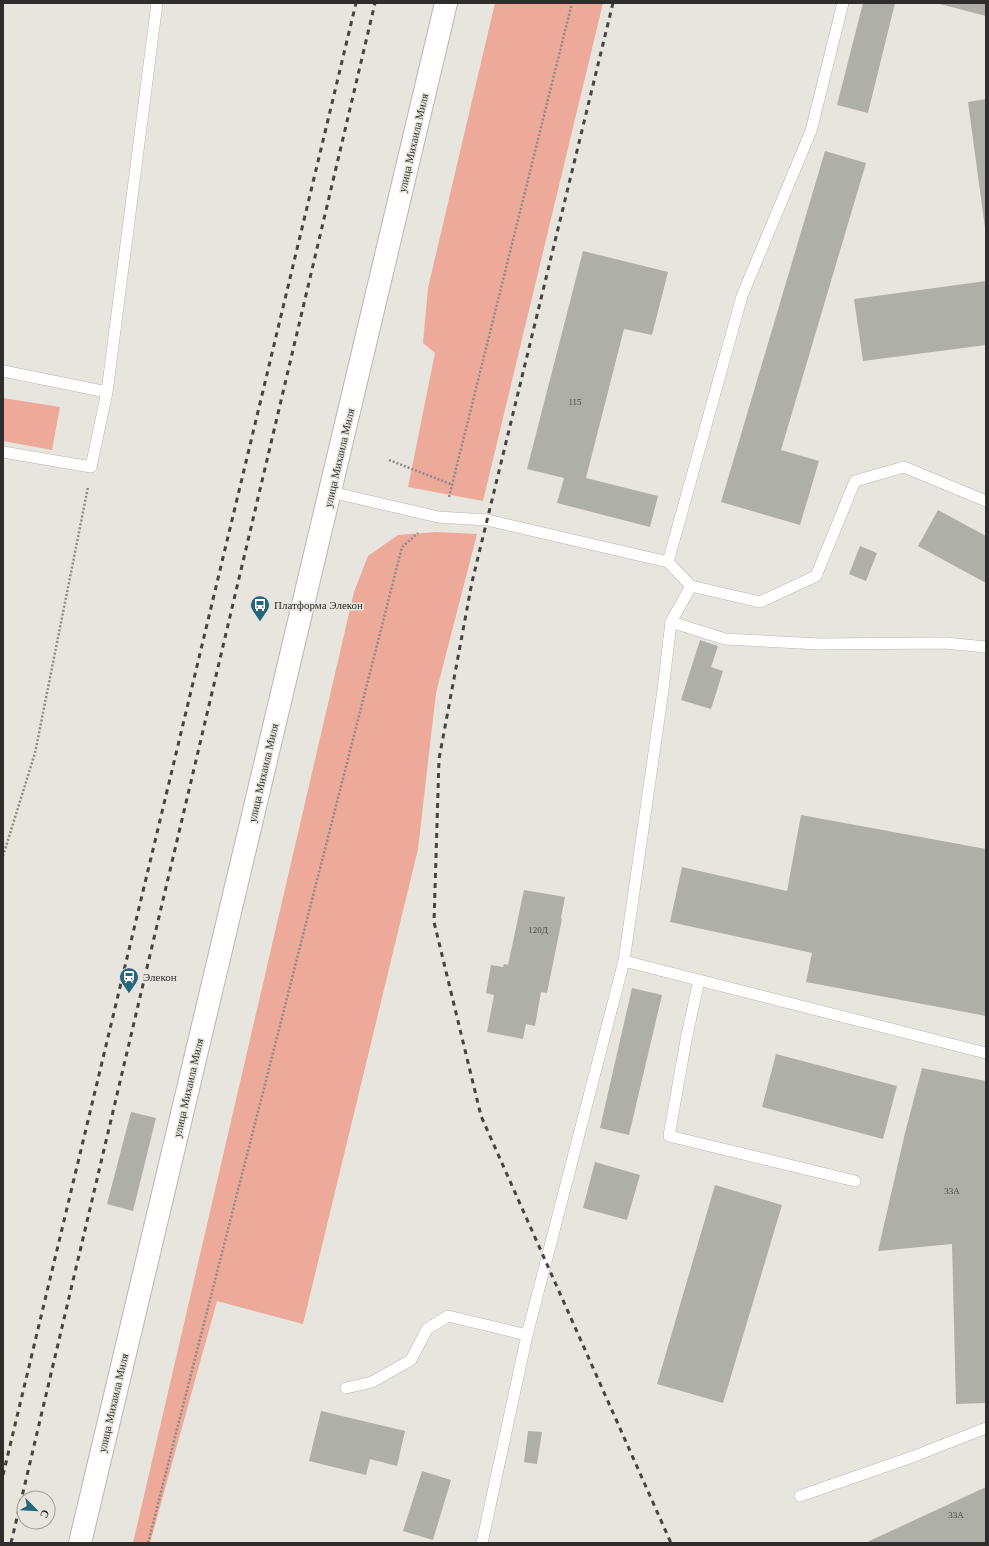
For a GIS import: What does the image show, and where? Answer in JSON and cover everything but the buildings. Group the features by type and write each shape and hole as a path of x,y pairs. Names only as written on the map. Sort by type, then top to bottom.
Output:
{"main road":[{"name":"улица Михаила Миля","path":"80,1543 446,3"}],"lane":[{"path":"3,452 91,467 107,392 157,3"},
{"path":"668,562 742,296 811,131 843,3"},
{"path":"3,371 107,392"},
{"path":"331,492 438,517 487,520 668,562 691,586 760,602 816,576 856,481 904,467 986,501"},
{"path":"482,1543 527,1335 624,961 663,690 671,622 691,586"},
{"path":"671,622 725,640 819,644 945,644 986,647"},
{"path":"624,961 986,1053"},
{"path":"699,980 686,1040 669,1136 855,1181"},
{"path":"346,1388 372,1382 411,1360 427,1328 448,1316 527,1335"},
{"path":"800,1496 912,1457 986,1428"}],"path":[{"path":"148,1543 402,547 446,509 572,3"},
{"path":"389,460 453,485"},
{"path":"3,856 35,753 91,467"}],"shaded area":[{"path":"495,3 603,3 483,501 408,487 435,353 423,343 428,288"},
{"path":"3,398 60,407 52,450 3,441"},
{"path":"436,532 477,534 436,693 418,849 303,1324 217,1301 150,1543 133,1543 354,592 368,556 398,535"}],"railway":[{"path":"3,1475 356,3"},
{"path":"11,1543 375,3"},
{"path":"613,3 472,582 439,759 434,922 481,1116 671,1543"}],"place":[{"name":"Платформа Элекон","path":"260,622"},
{"name":"Элекон","path":"129,994"}]}
